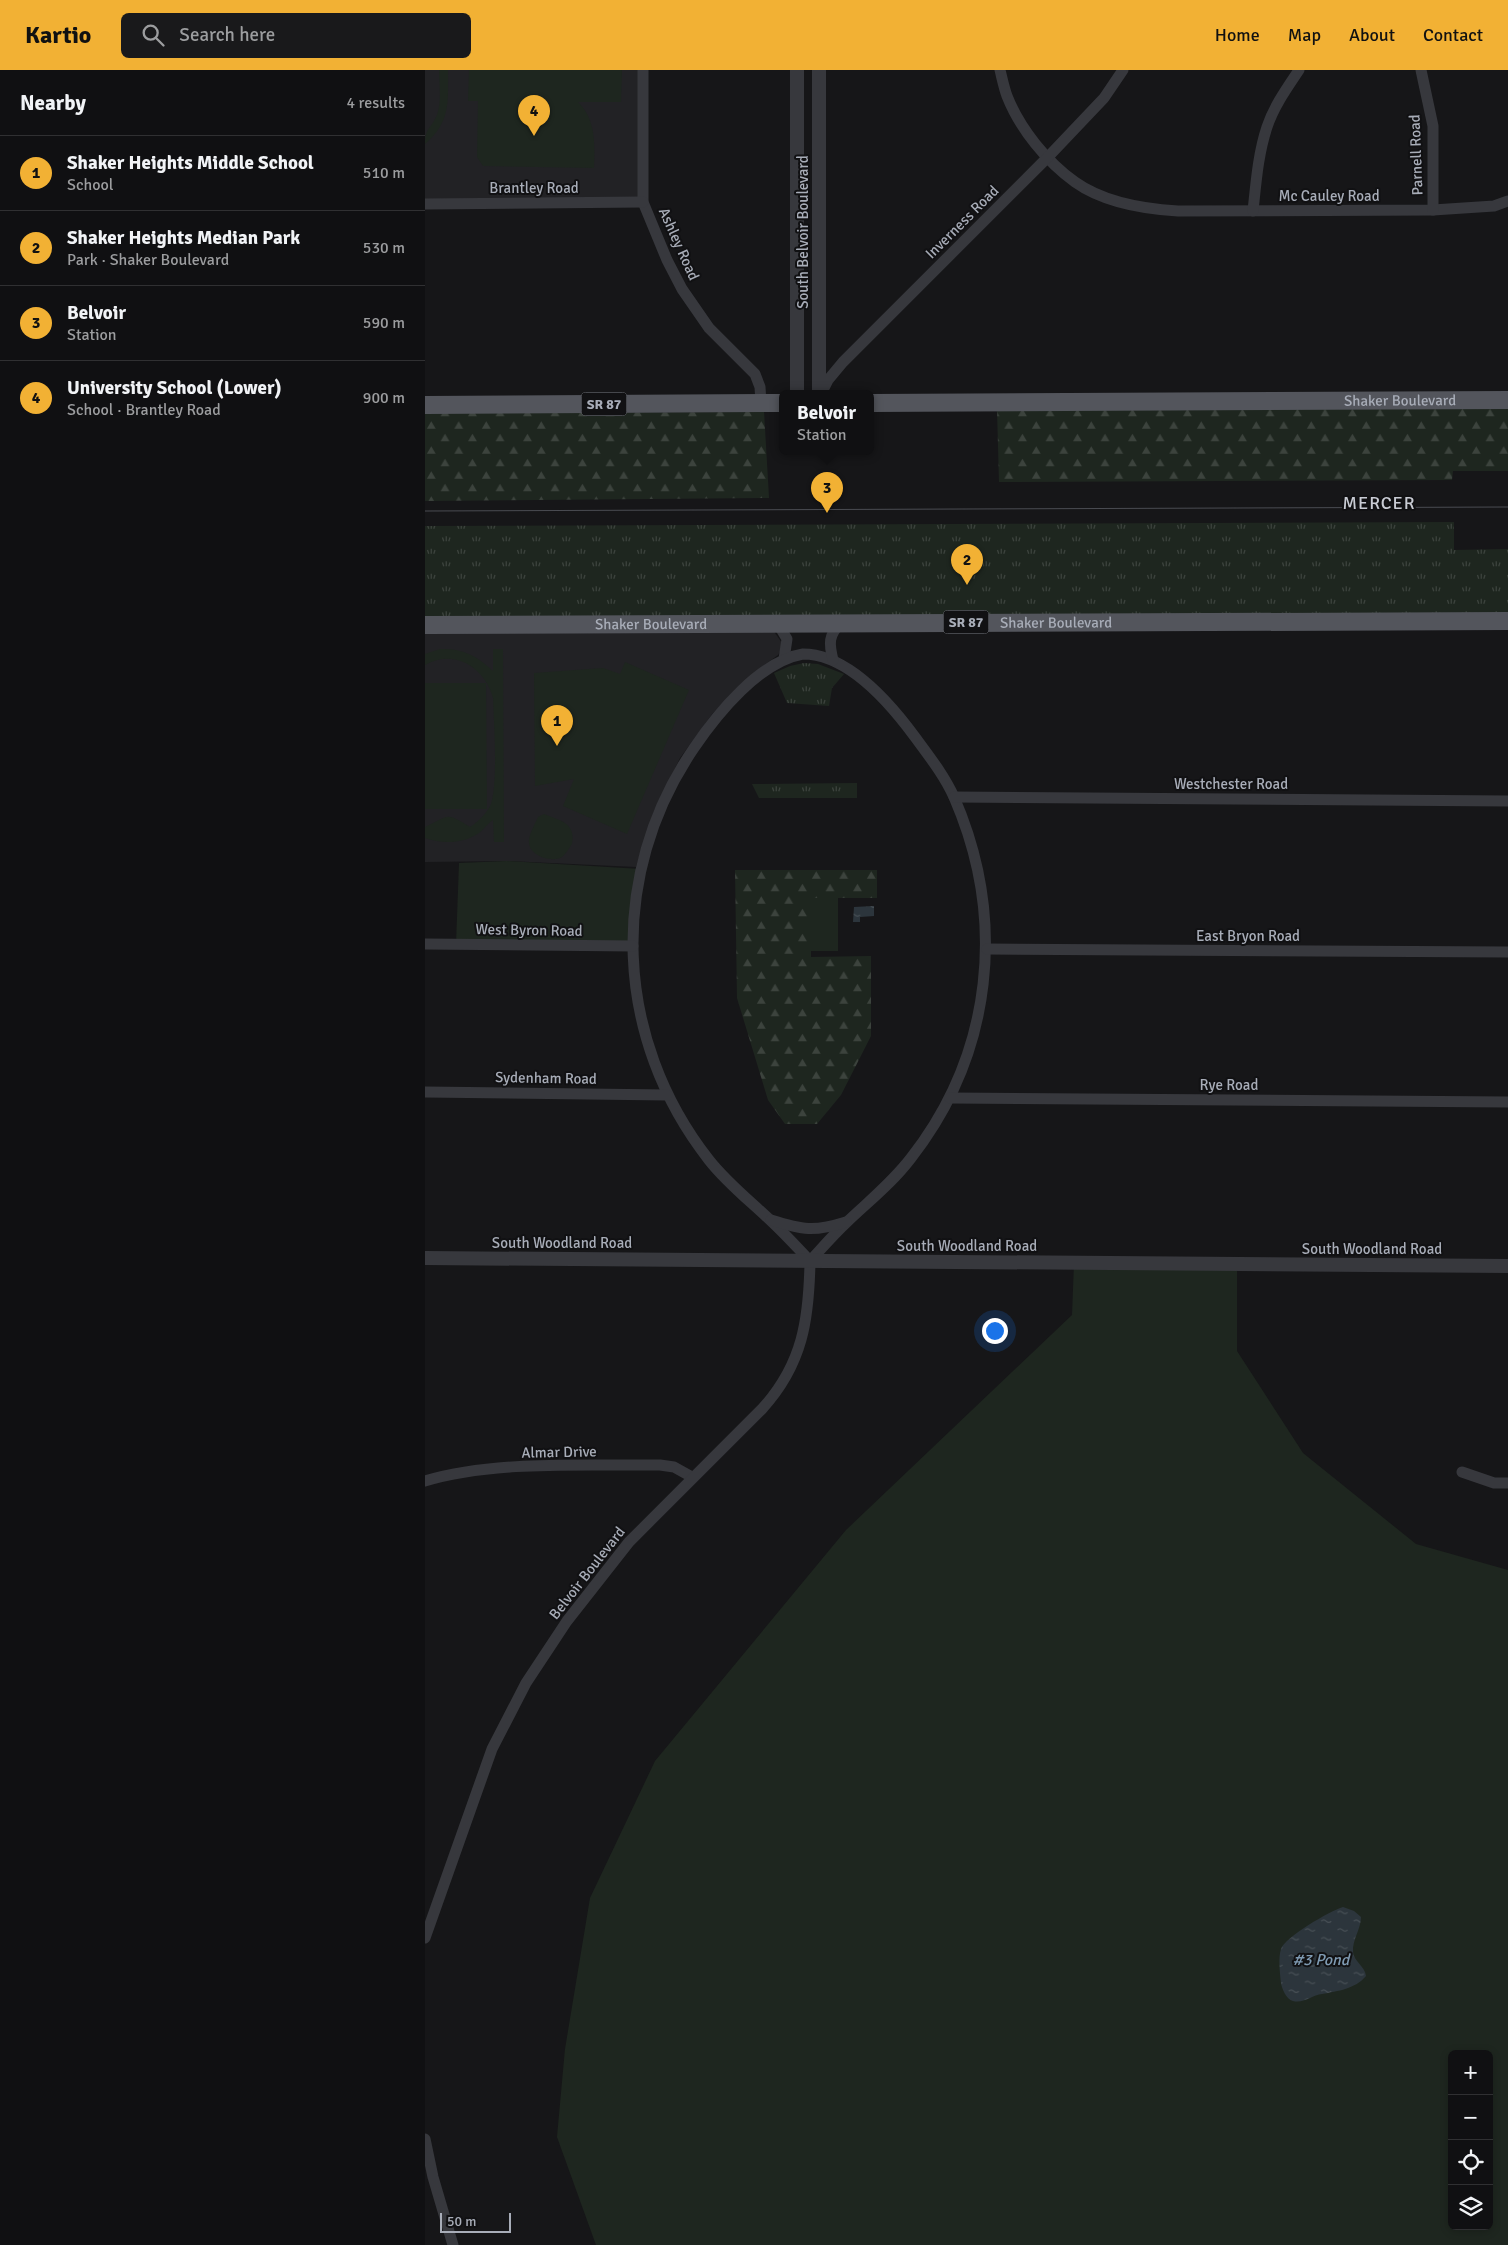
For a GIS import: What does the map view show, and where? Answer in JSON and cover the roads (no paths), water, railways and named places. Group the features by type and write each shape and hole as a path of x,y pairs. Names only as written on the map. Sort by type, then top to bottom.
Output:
{"main road":[{"name":"Shaker Boulevard","path":"874,403 1508,400"},
{"name":"SR 87","path":"425,405 779,403"},
{"name":"Shaker Boulevard","path":"425,625 1508,621"}],"street":[{"name":"Ashley Road","path":"643,70 643,202 667,260 682,289 709,328 755,374 761,387 761,403"},
{"name":"South Belvoir Boulevard","path":"797,70 797,390"},
{"name":"South Belvoir Boulevard","path":"819,70 820,390"},
{"name":"Mc Cauley Road","path":"1000,70 1007,96 1024,128 1048,158 1076,183 1106,197 1150,209 1253,211 1433,210 1494,206 1508,201"},
{"name":"Inverness Road","path":"822,390 843,362 1048,158 1104,98 1123,70"},
{"path":"1253,211 1258,167 1267,127 1282,96 1299,70"},
{"name":"Parnell Road","path":"1421,70 1433,126 1433,210"},
{"name":"Brantley Road","path":"425,204 643,202"},
{"path":"797,360 802,367 808,369 819,361"},
{"path":"833,660 830,639 841,623"},
{"path":"778,624 787,639 784,659"},
{"path":"810,654 833,660 869,686 901,718 935,765 954,798 977,868 985,915 987,950 983,992 975,1031 950,1098 924,1141 896,1177 847,1222 810,1261 770,1220 722,1177 692,1136 667,1095 642,1027 635,979 633,946 635,906 641,869 652,830 667,793 687,758 710,725 751,682 784,659 810,654"},
{"name":"Westchester Road","path":"954,798 1508,801"},
{"name":"West Byron Road","path":"425,944 633,946"},
{"name":"East Bryon Road","path":"987,950 1508,952"},
{"name":"Sydenham Road","path":"425,1092 667,1095"},
{"name":"Rye Road","path":"950,1098 1508,1102"},
{"path":"770,1220 804,1230 827,1228 847,1222"},
{"name":"South Woodland Road","path":"425,1258 1508,1266"},
{"name":"Belvoir Boulevard","path":"425,1938 492,1748 526,1683 567,1621 629,1542 762,1409 788,1373 799,1347 807,1319 810,1261"},
{"name":"Almar Drive","path":"425,1481 448,1474 502,1468 660,1465 674,1467 692,1477"},
{"path":"1462,1472 1494,1483 1508,1483"},
{"path":"425,2138 436,2186 453,2245"}],"water":[{"path":"874,906 874,916 860,917 860,922 853,922 854,907"},
{"name":"#3 Pond","path":"1343,1907 1354,1911 1361,1917 1353,1952 1355,1959 1364,1969 1366,1976 1357,1984 1346,1989 1297,2002 1291,2000 1285,1994 1281,1983 1279,1961 1281,1949 1299,1931"}],"tram line":[{"path":"425,511 1508,507"}],"place":[{"name":"University School (Lower)","path":"534,136"},
{"name":"Belvoir","path":"827,513"},
{"name":"Shaker Heights Median Park","path":"967,585"},
{"name":"Shaker Heights Middle School","path":"557,746"}],"district":[{"name":"MERCER","path":"1379,503"}]}
